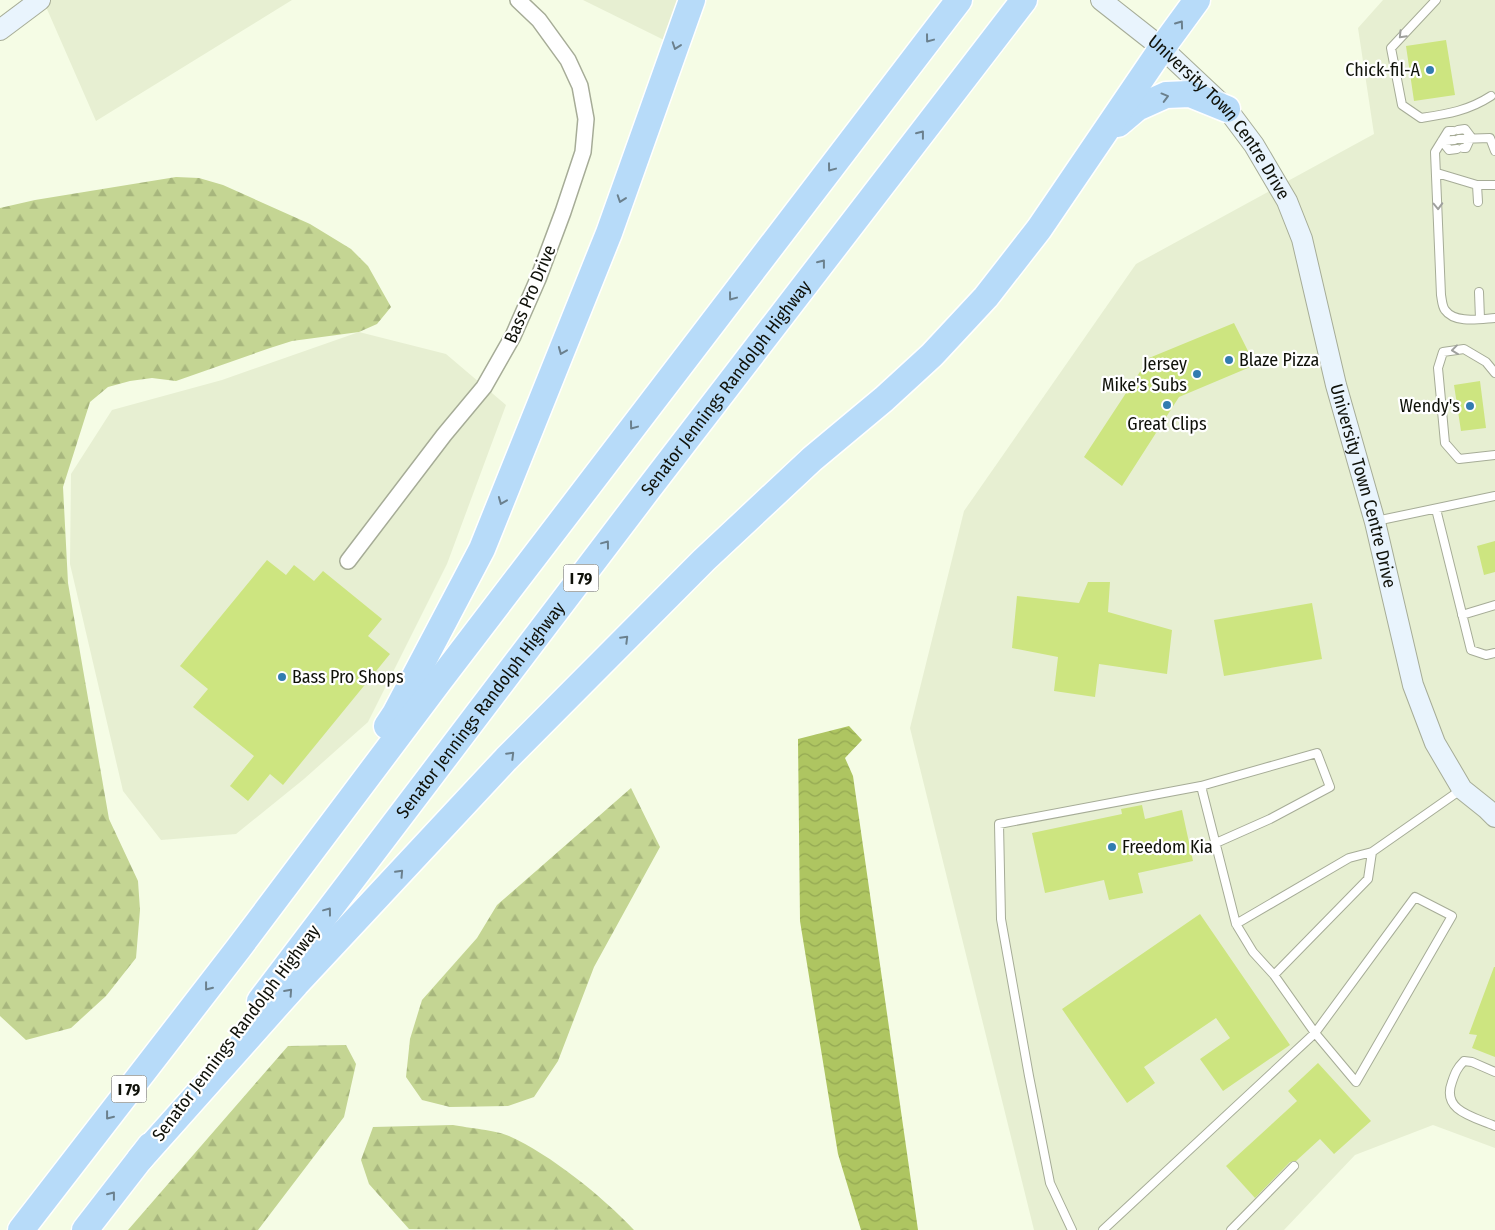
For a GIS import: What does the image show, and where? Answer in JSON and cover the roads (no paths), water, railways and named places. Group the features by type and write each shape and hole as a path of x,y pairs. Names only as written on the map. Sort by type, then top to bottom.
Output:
{"highway":[{"path":"238,949 320,820 395,714 482,550 610,233 692,0"},
{"name":"I 79","path":"21,1230 238,949 452,664 959,0"},
{"name":"Senator Jennings Randolph Highway","path":"85,1230 640,500 1024,0"},
{"path":"140,1159 296,984 506,760 704,560 812,459 884,399 932,355 986,297 1039,229 1162,48 1198,0"},
{"path":"1097,144 1137,108 1166,95 1190,94 1227,109"}],"street":[{"path":"0,30 40,0"},
{"name":"Bass Pro Drive","path":"348,561 444,435 484,387 513,336 538,279 564,212 583,152 586,119 580,86 568,60 540,20 518,0"},
{"name":"University Town Centre Drive","path":"1101,0 1162,48 1227,109 1254,145 1287,201 1302,239 1336,385 1374,522 1413,685 1436,742 1462,789 1495,818"}],"lane":[{"path":"1436,0 1391,48 1402,105 1421,118 1458,112 1491,96"},
{"path":"1471,138 1465,129 1448,131 1435,152 1441,295 1444,309 1450,315 1460,319 1495,318"},
{"path":"1442,141 1449,150 1466,148 1471,138"},
{"path":"1442,141 1490,138 1495,150"},
{"path":"1437,173 1478,185 1495,184"},
{"path":"1478,185 1478,202"},
{"path":"1479,292 1480,319"},
{"path":"1495,373 1486,362 1464,349 1443,352 1438,368 1445,443 1459,459 1495,455"},
{"path":"1374,522 1495,496"},
{"path":"1436,509 1471,650 1486,654 1495,652"},
{"path":"1462,615 1495,606"},
{"path":"1072,1230 1050,1182 1029,1076 1001,919 999,824 1201,786 1318,753 1330,787 1270,819 1216,843"},
{"path":"1103,1230 1315,1032 1415,897 1452,916 1356,1082 1315,1032 1274,976 1253,952 1236,924 1201,786"},
{"path":"1236,924 1349,858 1372,852 1462,789"},
{"path":"1274,976 1368,879 1372,852"},
{"path":"1495,1072 1472,1062 1464,1062 1457,1068 1449,1089 1450,1099 1459,1111 1495,1126"},
{"path":"1231,1230 1294,1166"}],"water":[{"path":"849,726 862,740 845,758 853,776 918,1230 861,1230 838,1154 800,921 798,739"}],"place":[{"name":"Chick-fil-A","path":"1430,70"},
{"name":"Blaze Pizza","path":"1229,360"},
{"name":"Jersey Mike's Subs","path":"1197,374"},
{"name":"Great Clips","path":"1167,405"},
{"name":"Wendy's","path":"1470,406"},
{"name":"Bass Pro Shops","path":"282,677"},
{"name":"Freedom Kia","path":"1112,847"}]}
